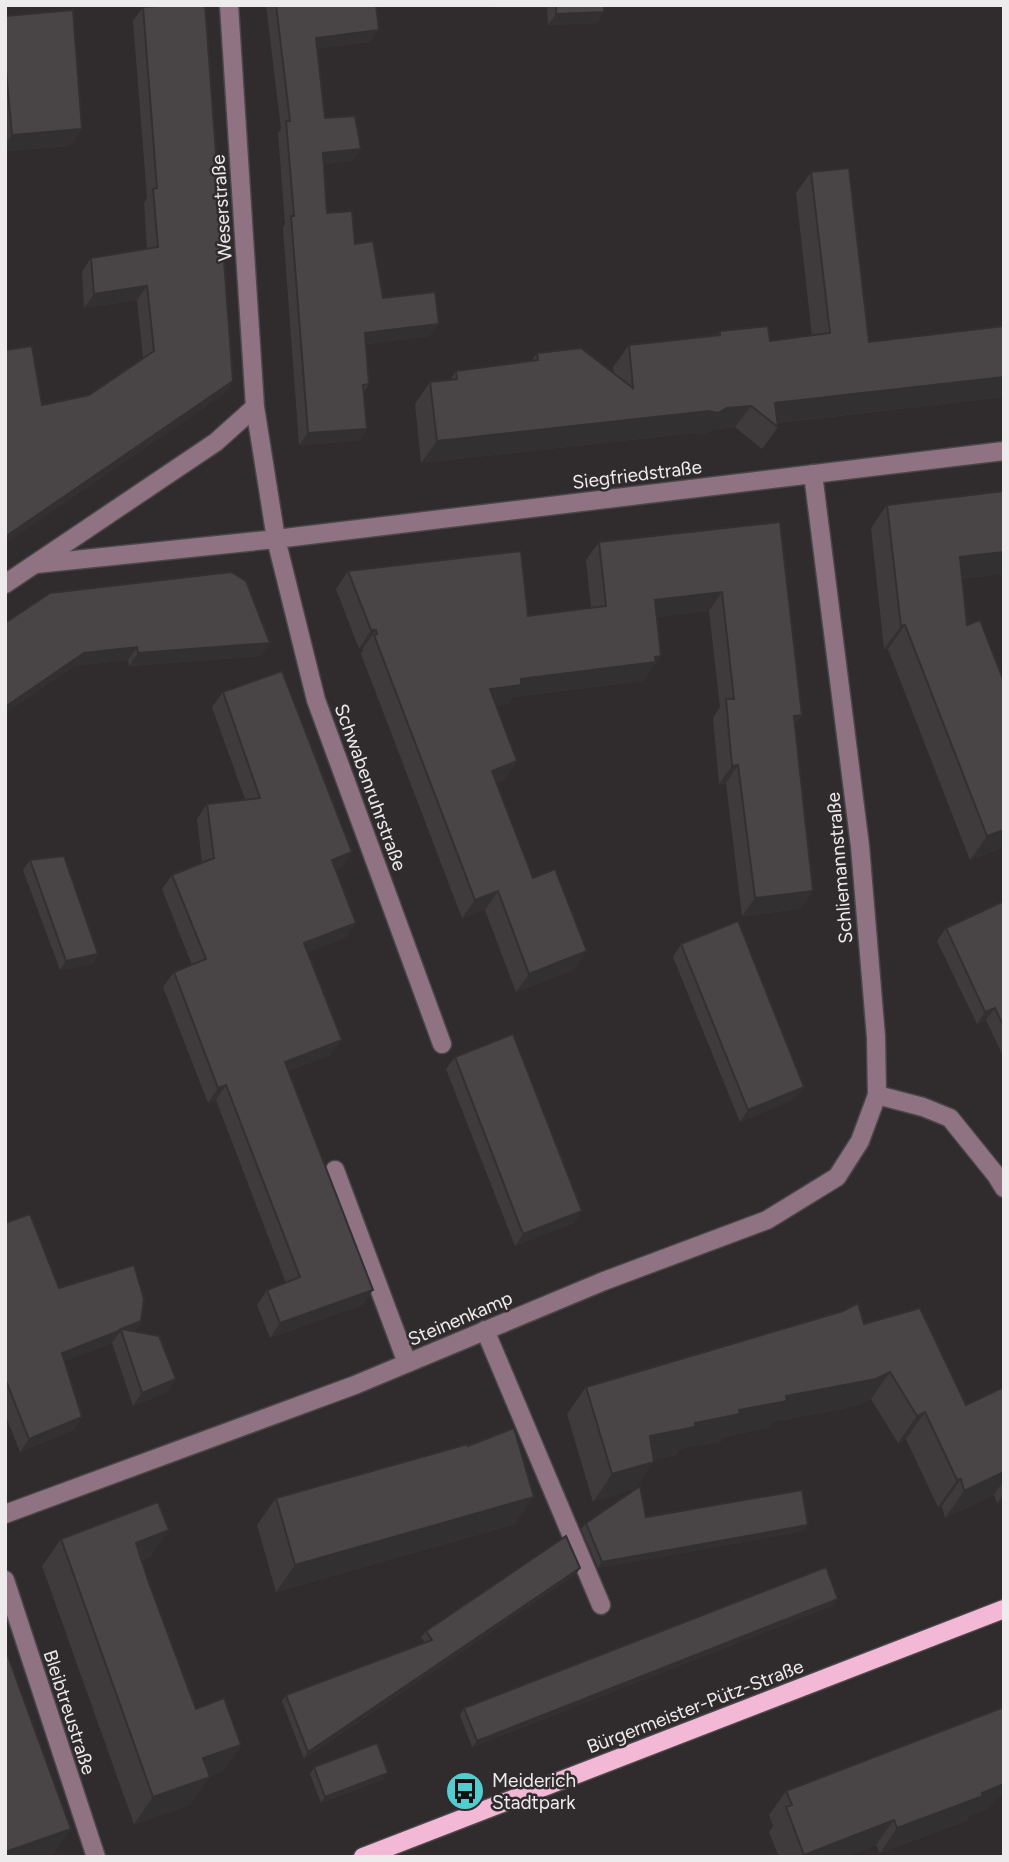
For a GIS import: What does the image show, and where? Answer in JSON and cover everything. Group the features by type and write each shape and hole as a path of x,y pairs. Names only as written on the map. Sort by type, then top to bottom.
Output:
{"main road":[{"name":"Bürgermeister-Pütz-Straße","path":"363,1857 1004,1609"}],"street":[{"name":"Weserstraße","path":"229,5 255,407 275,539"},
{"path":"5,584 215,442 255,407"},
{"name":"Siegfriedstraße","path":"275,539 1004,451"},
{"name":"Schliemannstraße","path":"813,474 860,846 876,1037 877,1095"},
{"path":"32,564 275,539"},
{"name":"Schwabenruhrstraße","path":"275,539 316,700 442,1044"},
{"path":"877,1095 923,1107 950,1118 1004,1188"},
{"name":"Steinenkamp","path":"5,1514 355,1385 604,1281 767,1220 837,1177 860,1142 877,1095"},
{"path":"335,1170 407,1363"},
{"path":"485,1330 601,1605"},
{"name":"Bleibtreustraße","path":"5,1580 96,1857"}],"building":[{"path":"205,5 233,381 5,537 5,350 32,346 42,405 89,395 154,351 147,286 94,294 91,258 158,247 153,189 157,188 143,7"},
{"path":"276,5 376,5 379,30 316,38 325,118 355,116 361,149 323,153 327,213 352,211 355,244 373,241 383,298 435,292 439,324 365,333 369,384 363,385 367,429 308,433 291,216 294,216 286,121 290,121"},
{"path":"556,5 604,5 604,12 556,14"},
{"path":"73,10 82,129 12,135 5,60 5,16"},
{"path":"849,168 869,342 1004,326 1004,377 775,403 778,427 751,406 727,408 718,413 709,411 437,441 430,382 457,379 456,371 538,360 537,353 581,348 633,388 629,345 720,335 720,331 768,326 770,341 830,333 811,172"},
{"path":"1004,491 1004,552 960,557 967,625 980,620 1004,682 1004,830 987,836 905,625 901,626 887,505"},
{"path":"780,522 802,715 794,716 813,891 755,898 738,765 732,766 726,699 734,699 722,592 655,600 661,656 655,657 656,662 521,679 521,685 490,689 517,761 492,771 533,878 555,869 587,951 529,974 498,891 475,900 374,635 377,634 376,630 371,630 348,571 521,551 528,616 606,606 599,542"},
{"path":"231,572 246,581 270,643 138,653 137,647 84,653 5,707 5,623 50,593"},
{"path":"282,671 352,852 332,860 356,923 304,943 342,1040 285,1062 373,1290 280,1323 267,1290 300,1277 226,1085 218,1088 174,972 206,959 172,875 214,858 207,804 260,798 223,692"},
{"path":"64,856 98,954 66,961 30,860"},
{"path":"1004,901 1004,1027 995,1008 985,1012 946,928"},
{"path":"738,921 804,1087 748,1110 681,944"},
{"path":"513,1034 582,1211 523,1234 455,1057"},
{"path":"30,1214 59,1288 134,1265 144,1299 141,1321 121,1329 159,1336 176,1379 142,1393 121,1330 62,1353 82,1417 29,1439 5,1378 5,1223"},
{"path":"858,1303 864,1324 920,1308 966,1405 1004,1387 1004,1472 964,1491 961,1479 957,1480 925,1412 917,1416 890,1372 876,1379 786,1396 787,1401 739,1410 740,1414 650,1436 654,1462 612,1474 586,1387 843,1311"},
{"path":"514,1428 534,1497 295,1565 276,1498 468,1446"},
{"path":"640,1486 646,1517 802,1490 808,1525 602,1562 586,1523"},
{"path":"158,1502 169,1530 136,1543 149,1583 196,1709 224,1698 241,1745 203,1758 210,1777 153,1797 61,1539"},
{"path":"566,1536 580,1568 308,1752 286,1695 432,1640 426,1631"},
{"path":"826,1567 838,1599 477,1741 464,1708"},
{"path":"5,1648 71,1829 5,1852"},
{"path":"1004,1707 1004,1784 982,1793 983,1796 897,1828 894,1820 804,1855 786,1807 792,1805 786,1791"},
{"path":"377,1743 388,1773 325,1797 314,1767"}],"place":[{"name":"Meiderich Stadtpark","path":"465,1791"}]}
